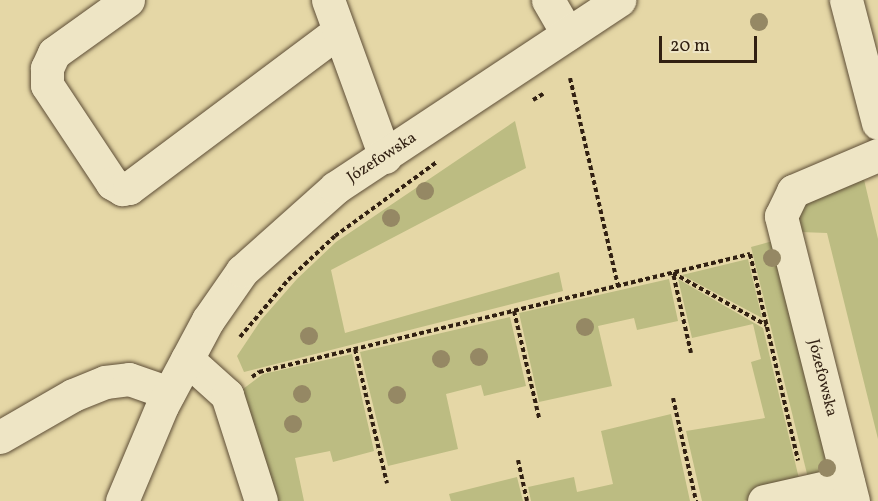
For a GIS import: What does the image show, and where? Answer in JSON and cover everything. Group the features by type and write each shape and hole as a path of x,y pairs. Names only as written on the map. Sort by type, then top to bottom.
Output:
{"street":[{"path":"128,0 54,53 47,68 47,85 112,183 122,189 129,188 339,31"},
{"path":"328,0 385,157"},
{"path":"548,0 568,34"},
{"name":"Józefowska","path":"122,501 169,393 196,367 242,271 306,211 619,0"},
{"path":"846,0 878,123"},
{"name":"Józefowska","path":"764,501 805,491 850,491 782,216 793,191 878,155"},
{"path":"196,367 227,395 261,501"},
{"path":"0,437 73,395 105,382 129,379 169,393"}],"path":[{"path":"570,78 618,286"},
{"path":"527,103 543,94"},
{"path":"196,367 324,246 433,168 444,153"},
{"path":"243,384 259,372 750,254 805,491"},
{"path":"673,273 766,325"},
{"path":"673,273 691,353"},
{"path":"514,311 539,418"},
{"path":"355,349 387,483"},
{"path":"673,398 696,501"},
{"path":"518,460 527,501"}],"green space":[{"path":"515,121 526,168 331,270 345,333 559,272 563,291 244,372 237,356 261,320 297,279 336,242"},
{"path":"862,171 878,239 878,439 827,233 800,232 797,209 802,200"},
{"path":"780,239 839,479 810,486 751,247"},
{"path":"748,259 762,318 682,275"},
{"path":"669,279 678,321 637,330 634,318 598,326 612,386 539,402 519,313"},
{"path":"678,279 763,328 801,487 743,501 702,501 686,431 765,418 751,362 761,359 753,324 692,338"},
{"path":"510,317 526,386 484,396 481,385 446,394 458,449 388,466 360,352"},
{"path":"352,354 374,451 333,462 330,451 295,458 304,501 272,501 239,392 263,374"},
{"path":"671,414 690,501 531,501 528,487 574,477 577,492 613,484 601,431"},
{"path":"517,477 523,501 451,501 449,494"}]}
